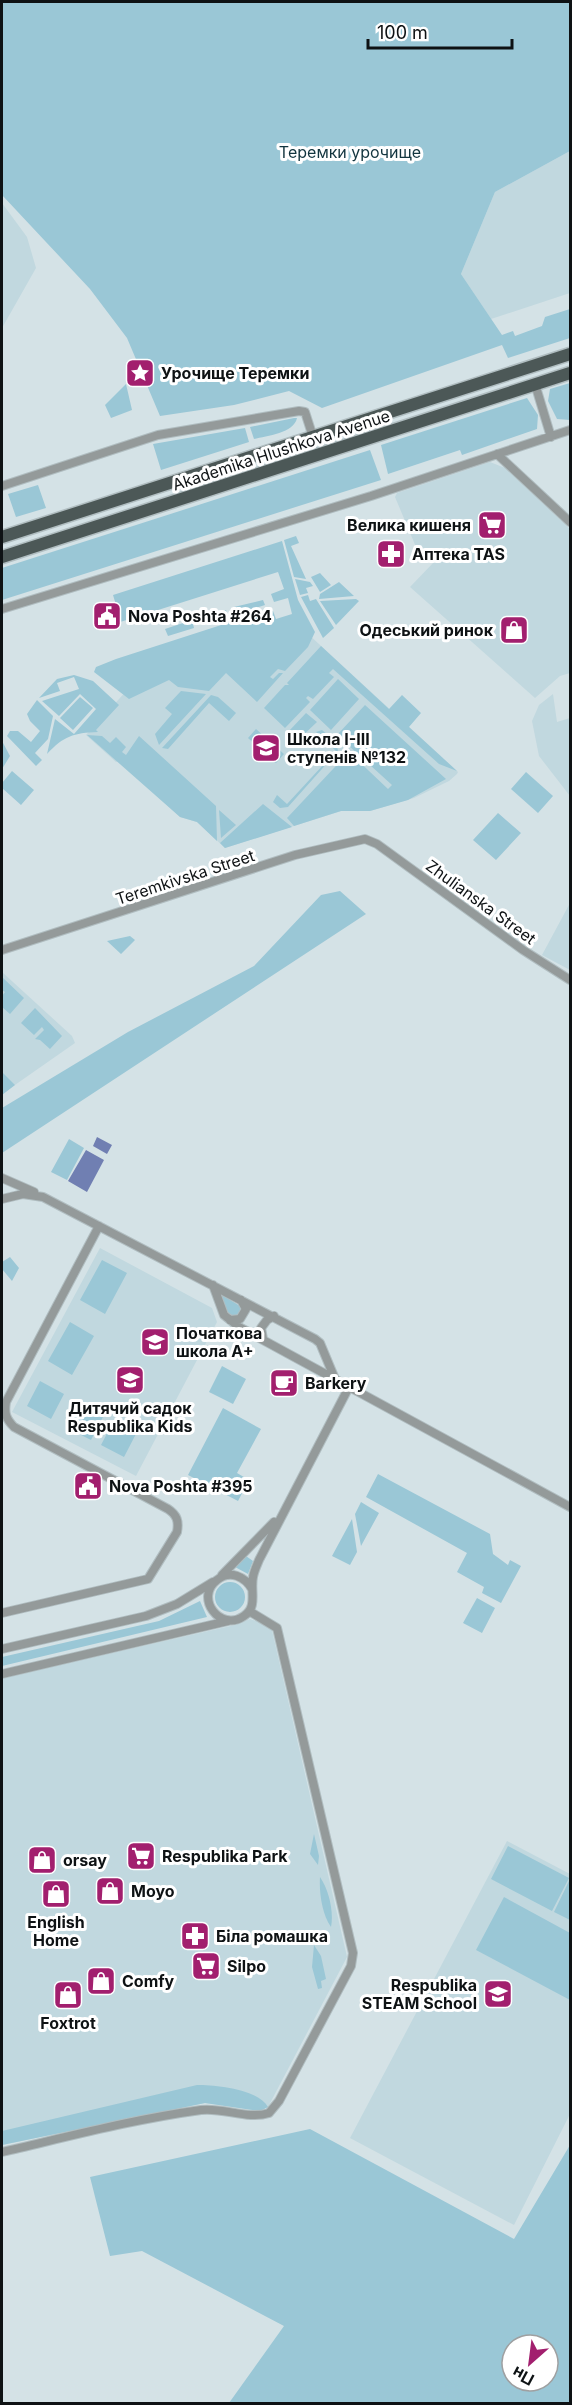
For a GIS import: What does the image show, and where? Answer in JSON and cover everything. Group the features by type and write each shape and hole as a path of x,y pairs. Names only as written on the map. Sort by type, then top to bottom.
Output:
{"highway":[{"name":"Akademika Hlushkova Avenue","path":"2,537 570,354"},
{"name":"Akademika Hlushkova Avenue","path":"2,557 570,373"}],"street":[{"path":"535,384 551,436"},
{"path":"2,486 158,435 299,411 305,412 314,437"},
{"path":"2,609 299,519 570,430"},
{"path":"497,454 570,522"},
{"name":"Teremkivska Street","path":"2,950 295,855 365,839 377,844"},
{"name":"Zhulianska Street","path":"377,844 523,950 570,980"},
{"path":"2,1178 43,1197 315,1339 321,1345 335,1379"},
{"path":"2,1200 23,1194 43,1197"},
{"path":"2,1613 151,1577 177,1532 178,1523 175,1514 14,1427 7,1420 4,1410 7,1400 99,1226"},
{"path":"213,1285 220,1308 228,1319 570,1507"},
{"path":"228,1319 240,1319 244,1315 246,1309 240,1299"},
{"path":"263,1339 261,1328 274,1316"},
{"path":"308,1363 318,1359 321,1345"},
{"path":"252,1590 259,1560 280,1516 350,1387"},
{"path":"2,1649 147,1616 177,1604 217,1579 280,1516"},
{"path":"2,1674 230,1620 244,1616 249,1611 254,1597 248,1583 235,1575 217,1579 208,1595 210,1606 216,1615 230,1620"},
{"path":"2,2152 182,2112 217,2109 252,2114 269,2113 279,2101 351,1966 353,1953 277,1628 249,1611"}],"shaded area":[{"path":"570,151 570,293 491,319 461,274 495,192"},
{"path":"2,203 27,237 36,268 2,328"},
{"path":"490,462 505,468 570,529 570,673 560,676 535,698 410,587 434,562 416,547 395,497 397,493"},
{"name":"Школа І-ІІІ ступенів №132","path":"307,633 458,772 457,774 449,781 414,798 370,811 341,811 225,848 197,822 180,817 119,761 116,762 86,735 130,687"},
{"path":"553,694 557,722 570,718 570,796 539,756 532,721 539,705"},
{"path":"570,903 570,970 542,955"},
{"path":"2,972 72,1036 75,1043 2,1094"},
{"path":"100,1248 212,1308 217,1322 136,1476 12,1412"},
{"name":"Respublika Park","path":"250,1619 271,1626 347,1957 268,2107 260,2111 205,2103 2,2145 2,1678 235,1625"},
{"name":"Respublika STEAM School","path":"507,1841 570,1874 570,2114 514,2225 350,2138"}],"green space":[{"name":"Теремки урочище","path":"2,2 570,2 570,151 495,192 461,274 502,335 513,331 515,336 542,326 545,317 570,309 570,338 508,358 502,345 322,408 289,391 234,405 160,416 127,338 90,289 2,195"},
{"path":"570,383 570,420 557,419 548,401 550,389"},
{"path":"126,384 132,410 111,418 105,405"},
{"path":"527,398 538,415 537,429 462,455 460,450 388,474 381,445"},
{"path":"297,418 295,423 286,430 254,439 250,427"},
{"path":"245,428 249,442 161,470 153,444"},
{"path":"370,450 381,480 2,600 2,568"},
{"path":"38,485 46,508 16,517 8,494"},
{"path":"296,536 299,543 291,546 306,579 294,577 284,540"},
{"path":"282,541 298,600 315,632 308,647 285,671 278,669 270,677 273,679 279,673 283,673 257,702 226,673 209,691 178,687 169,680 129,699 94,672 96,667 116,659 268,610 273,611 276,619 292,614 288,598 274,602 271,594 284,589 278,572 117,623 112,607 116,605 113,595"},
{"path":"320,573 331,585 320,592 311,577"},
{"path":"295,579 310,582 313,586 306,588 308,593 300,595"},
{"path":"339,582 354,596 319,599 320,594"},
{"path":"308,595 310,601 316,599 334,628 323,638 301,597"},
{"path":"356,599 359,601 336,625 320,601"},
{"path":"263,600 265,605 237,614 234,607"},
{"path":"226,610 229,617 204,625 201,618"},
{"path":"192,620 194,628 168,636 165,629"},
{"path":"321,646 389,709 402,695 421,713 409,727 457,771 439,764 333,669 329,673 334,677 313,699 308,696 306,698 310,702 285,728 264,708 285,685 289,685 287,683"},
{"path":"74,675 93,681 119,705 96,730 98,732 82,733 70,737 47,754 55,719 74,734 96,709 80,694 59,716 42,701 79,689 74,677 57,683 60,691 39,698 57,679"},
{"path":"338,679 359,699 331,730 310,710"},
{"path":"181,691 206,694 159,745 155,734 172,714 165,708"},
{"path":"211,695 218,697 236,713 229,721 209,703 168,749 162,748"},
{"path":"80,697 93,708 73,730 60,718"},
{"path":"37,700 53,716 48,739 35,753 42,760 36,766 7,736 10,731 18,731 31,742 40,731 30,721 27,714"},
{"path":"365,705 446,779 408,800 370,811 341,811 294,826 287,818 349,752 388,789 392,785 337,735"},
{"path":"306,713 317,722 298,740 289,731"},
{"path":"256,729 284,754 276,763 248,738"},
{"path":"322,730 336,742 338,751 288,807 280,808 273,802 277,795 287,804 336,751 316,732"},
{"path":"87,735 102,736 110,743 116,737 126,747 122,752 126,755 139,736 216,806 217,841 197,822 180,817"},
{"path":"2,741 10,756 2,769"},
{"path":"12,771 34,790 21,805 2,788 2,783"},
{"path":"526,772 553,796 538,813 511,789"},
{"path":"263,804 292,827 225,848 220,843"},
{"path":"219,810 236,825 221,838"},
{"path":"498,813 521,833 496,860 473,840"},
{"path":"340,891 366,914 2,1153 2,1108 128,1032 254,966 321,895"},
{"path":"130,936 135,940 121,954 107,941"},
{"path":"2,977 24,998 10,1014 2,1007 2,996 5,992 2,990"},
{"path":"35,1008 62,1036 50,1049 40,1040 35,1039 44,1030 42,1027 34,1035 21,1023"},
{"path":"2,1072 15,1085 2,1095"},
{"path":"69,1139 84,1148 67,1180 51,1172"},
{"path":"10,1257 19,1268 12,1281 2,1269 2,1262"},
{"path":"102,1260 127,1273 105,1314 80,1300"},
{"path":"219,1293 240,1306 242,1314 235,1317 229,1315"},
{"path":"70,1322 94,1336 72,1375 48,1361"},
{"path":"222,1366 246,1379 233,1404 209,1392"},
{"path":"40,1381 64,1394 51,1419 27,1406"},
{"path":"80,1403 104,1415 91,1440 67,1428"},
{"path":"223,1408 261,1429 237,1473 249,1480 238,1501 188,1475"},
{"path":"114,1420 137,1432 124,1457 101,1445"},
{"path":"378,1474 490,1534 493,1554 508,1565 510,1560 521,1566 501,1603 482,1593 484,1587 457,1572 467,1553 366,1497"},
{"path":"361,1502 379,1513 361,1546 355,1514"},
{"path":"352,1519 357,1552 350,1565 332,1556"},
{"path":"246,1556 253,1561 248,1574 235,1567"},
{"path":"230,1582 236,1583 244,1591 244,1603 236,1611 230,1612 224,1611 216,1603 215,1597 216,1591 224,1583"},
{"path":"477,1598 495,1608 482,1633 463,1623"},
{"path":"200,1601 207,1617 2,1666 2,1657 159,1621"},
{"path":"314,1834 319,1856 318,1865 310,1854"},
{"path":"508,1846 569,1878 552,1911 491,1879"},
{"path":"320,1877 330,1901 331,1927 322,1903"},
{"path":"570,1879 570,1920 554,1912"},
{"path":"504,1897 570,1933 570,2000 476,1950"},
{"path":"314,1945 321,1956 326,1979 321,1981 322,1988 318,1989 312,1967"},
{"path":"197,2085 225,2087 246,2092 263,2101 268,2107 260,2111 205,2103 2,2145 2,2131"},
{"path":"310,2129 514,2239 570,2145 570,2403 229,2403 284,2326 142,2251 110,2256 90,2177"}],"water":[{"path":"97,1137 112,1145 107,1154 93,1146"},
{"path":"86,1150 104,1160 87,1192 68,1181"}],"place":[{"name":"Урочище Теремки","path":"140,373"},
{"name":"Велика кишеня","path":"492,525"},
{"name":"Аптека TAS","path":"391,554"},
{"name":"Nova Poshta #264","path":"107,616"},
{"name":"Одеський ринок","path":"514,630"},
{"name":"Школа І-ІІІ ступенів №132","path":"266,748"},
{"name":"Початкова школа А+","path":"155,1342"},
{"name":"Дитячий садок Respublika Kids","path":"130,1380"},
{"name":"Barkery","path":"284,1383"},
{"name":"Nova Poshta #395","path":"88,1486"},
{"name":"Respublika Park","path":"141,1856"},
{"name":"orsay","path":"42,1860"},
{"name":"Moyo","path":"110,1891"},
{"name":"English Home","path":"56,1894"},
{"name":"Біла ромашка","path":"195,1936"},
{"name":"Silpo","path":"206,1966"},
{"name":"Comfy","path":"101,1981"},
{"name":"Respublika STEAM School","path":"498,1994"},
{"name":"Foxtrot","path":"68,1995"}]}
